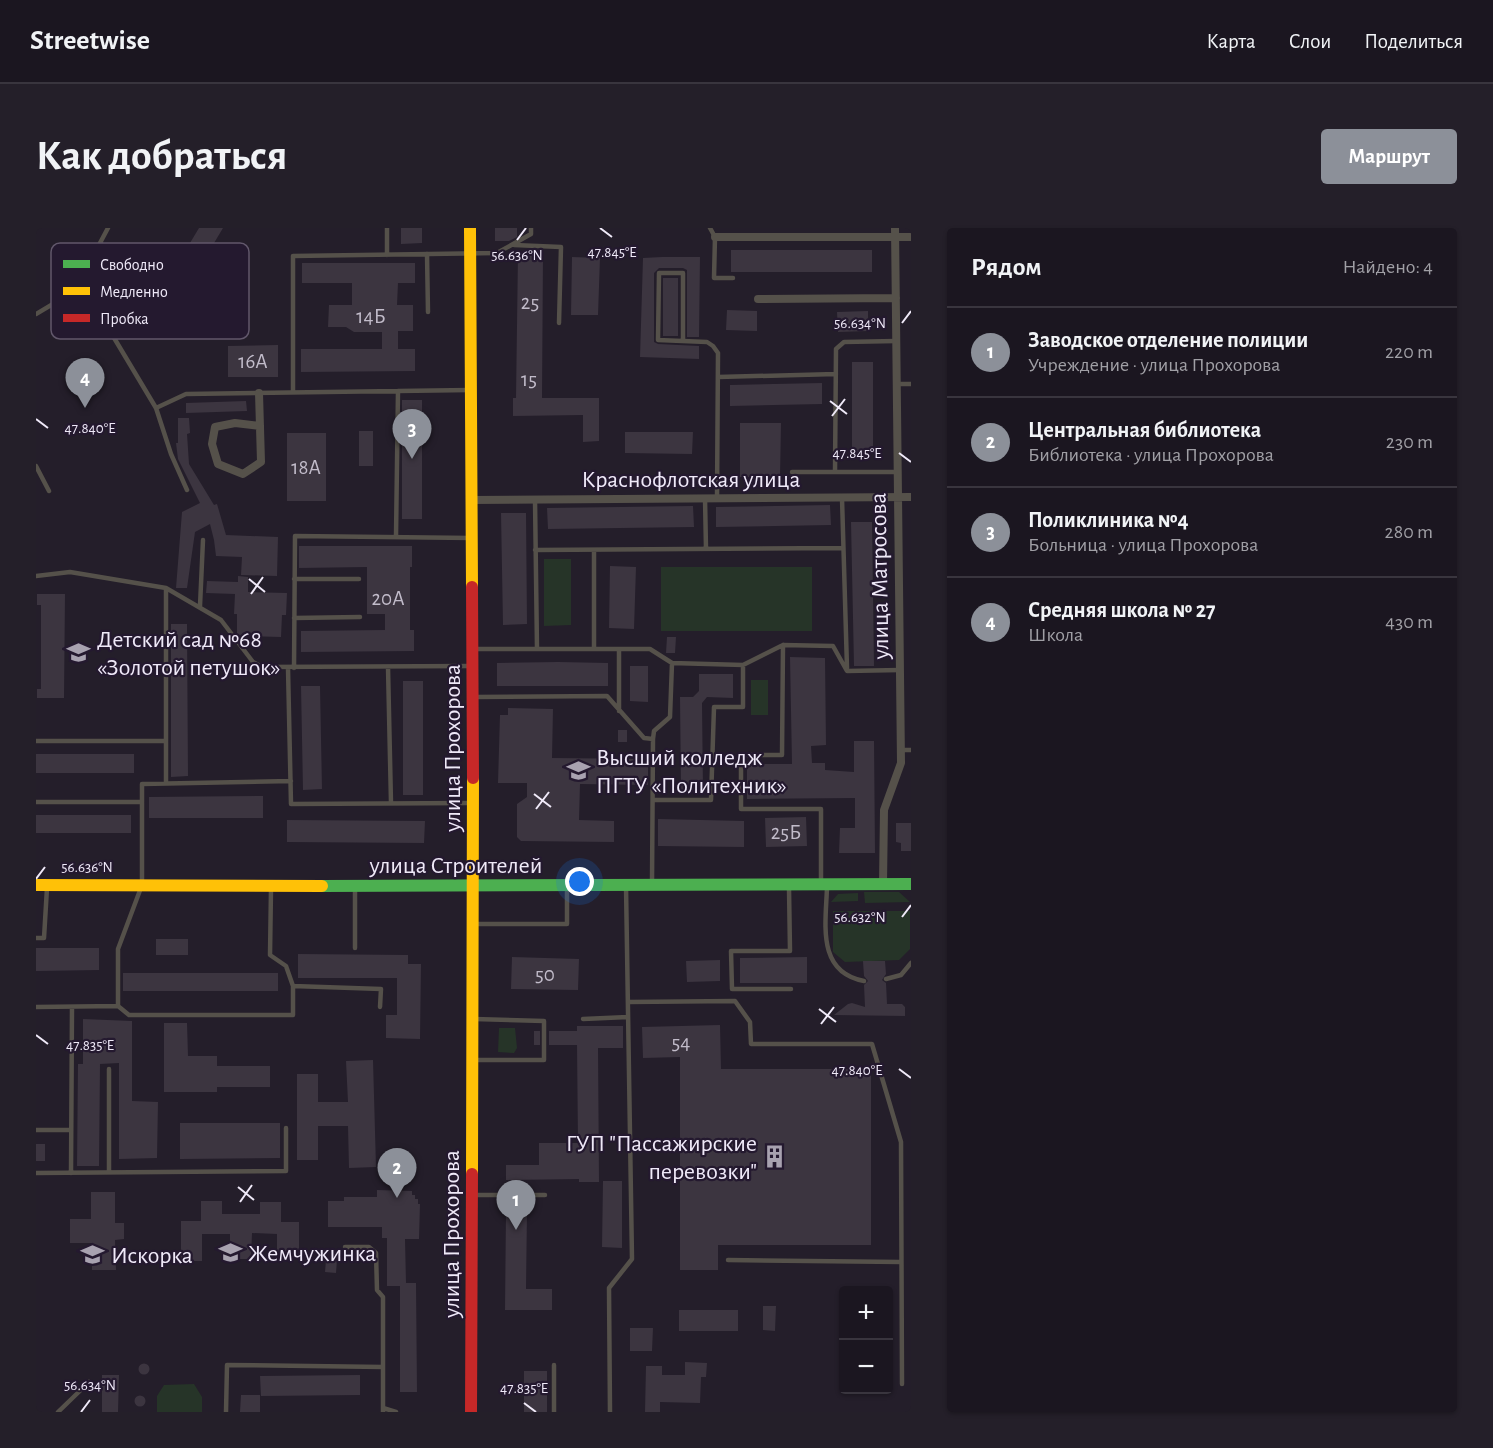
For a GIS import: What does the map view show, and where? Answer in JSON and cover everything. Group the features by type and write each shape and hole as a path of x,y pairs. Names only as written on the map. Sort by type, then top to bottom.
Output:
{"street":[{"name":"улица Прохорова","path":"470,228 474,886 471,1412"},
{"path":"715,237 895,233 911,237"},
{"name":"улица Матросова","path":"884,884 884,810 901,763 895,233"},
{"path":"758,299 896,298"},
{"path":"259,393 260,426 261,462 243,474 218,464 212,444 215,427 235,423 260,426"},
{"name":"Краснофлотская улица","path":"471,500 911,497"},
{"name":"улица Строителей","path":"42,885 911,884"}],"lane":[{"path":"100,243 108,228"},
{"path":"387,228 387,255"},
{"path":"293,392 293,256 496,253 531,234 531,228"},
{"path":"710,228 715,237 714,278 733,278"},
{"path":"511,245 561,247 559,322"},
{"path":"427,254 428,312"},
{"path":"682,341 683,273 659,273 658,340 682,341 706,342 718,352 717,498"},
{"path":"36,314 51,305"},
{"path":"115,339 156,408 171,454 187,490"},
{"path":"835,472 836,349 844,342 896,341"},
{"path":"718,377 836,374"},
{"path":"897,384 911,384"},
{"path":"156,408 186,394 471,390"},
{"path":"396,537 398,391"},
{"path":"36,466 50,491"},
{"path":"792,472 898,472"},
{"path":"705,498 706,549"},
{"path":"842,498 847,671"},
{"path":"534,499 537,649"},
{"path":"472,538 295,536 291,668 291,804 473,802"},
{"path":"200,606 203,540"},
{"path":"535,550 843,548"},
{"path":"594,550 594,649"},
{"path":"36,576 70,572 166,588 221,620 253,662 262,667 472,666"},
{"path":"294,579 359,579"},
{"path":"166,588 166,783"},
{"path":"294,618 360,617"},
{"path":"472,649 650,649 672,663 742,665 783,645 833,646 847,671"},
{"path":"783,645 782,755 741,756 741,809 821,809 825,935 829,953 835,965 855,980 864,981"},
{"path":"619,649 619,711"},
{"path":"652,886 653,740 654,731 670,717 672,663"},
{"path":"653,800 711,800 714,707 742,707 742,665"},
{"path":"388,667 391,803"},
{"path":"847,671 900,670"},
{"path":"473,697 607,696 645,738 653,740"},
{"path":"36,741 166,741"},
{"path":"900,750 911,750"},
{"path":"118,1006 118,950 142,885 142,784 291,781"},
{"path":"36,802 142,802"},
{"path":"36,938 44,938 42,885"},
{"path":"789,885 790,951 731,951 732,989 791,989"},
{"path":"36,1007 118,1006 129,1015 293,1014 293,986 286,966 270,955 271,886"},
{"path":"355,886 356,948"},
{"path":"474,924 567,924 567,886"},
{"path":"610,1412 609,1288 632,1259 626,886"},
{"path":"886,979 901,975 911,963"},
{"path":"293,986 381,989 380,1007"},
{"path":"628,1002 735,1000 750,1022 751,1044 872,1044 901,1142 902,1384"},
{"path":"71,1173 72,1007"},
{"path":"583,1019 628,1017"},
{"path":"473,1019 544,1021 544,1060 473,1060"},
{"path":"109,1069 110,1172"},
{"path":"36,1173 286,1171 286,1128"},
{"path":"36,1130 71,1130"},
{"path":"472,1195 545,1195"},
{"path":"345,1247 369,1247 376,1253 377,1290 383,1297 383,1410 396,1412"},
{"path":"728,1260 902,1262"},
{"path":"226,1412 227,1365 383,1367"},
{"path":"554,1365 554,1412"},
{"path":"58,1412 89,1382"}],"green space":[{"path":"544,559 571,559 571,625 544,626"},
{"path":"661,567 812,567 812,631 661,631"},
{"path":"751,680 768,680 768,715 751,715"},
{"path":"864,892 899,892 910,902 865,903"},
{"path":"858,893 858,901 831,902 838,894"},
{"path":"833,911 910,911 910,949 899,960 845,962 833,952"},
{"path":"499,1028 515,1028 517,1048 514,1053 498,1052"},
{"path":"194,1384 202,1397 202,1412 157,1412 157,1396 164,1385"}],"building":[{"path":"199,228 223,228 214,243 190,243"},
{"path":"401,228 422,228 422,243 401,244"},
{"path":"495,228 517,228 517,237 509,241 495,241"},
{"path":"731,250 872,250 872,272 731,272"},
{"path":"518,253 543,254 542,398 599,398 599,441 583,442 583,415 513,416 513,398 516,398"},
{"path":"572,257 600,258 598,315 571,315"},
{"path":"700,257 699,337 687,337 687,270 659,268 654,273 654,342 699,346 699,359 640,357 643,258"},
{"path":"302,263 415,263 415,283 398,283 397,305 413,305 413,331 398,331 398,349 415,349 415,371 301,372 301,349 382,349 382,332 354,332 346,327 328,327 329,305 352,305 352,283 302,283"},
{"path":"663,278 678,278 678,336 663,336"},
{"path":"727,310 757,311 757,331 726,330"},
{"path":"868,311 868,331 838,332 837,312"},
{"path":"278,345 278,377 228,377 228,346"},
{"path":"852,362 873,362 873,453 852,453"},
{"path":"822,383 822,404 730,406 730,385"},
{"path":"402,400 422,400 422,519 402,519"},
{"path":"246,401 247,411 186,413 186,403"},
{"path":"178,418 189,418 190,433 187,434 189,464 214,505 217,504 226,535 278,537 277,576 241,575 242,557 216,556 210,524 195,532 187,588 176,588 182,512 200,503 178,459 176,443 178,443"},
{"path":"740,423 781,423 780,477 740,477"},
{"path":"359,431 373,431 373,466 359,466"},
{"path":"625,432 693,432 692,454 625,453"},
{"path":"287,433 326,433 326,501 287,501"},
{"path":"830,505 831,525 716,527 716,507"},
{"path":"693,506 694,527 548,529 547,508"},
{"path":"501,513 526,513 527,624 503,625"},
{"path":"851,522 872,522 874,666 854,666"},
{"path":"299,546 412,546 410,630 414,630 414,651 301,652 301,631 385,630 385,614 367,614 367,567 299,568"},
{"path":"610,566 636,567 634,629 609,628"},
{"path":"238,576 248,577 248,592 287,593 286,615 282,615 281,637 239,636 237,614 234,614 235,594 206,593 207,581 238,582"},
{"path":"37,594 65,594 64,698 37,698 37,689 41,689 41,605 37,605"},
{"path":"171,624 187,624 188,776 171,777"},
{"path":"667,637 676,637 675,653 666,653"},
{"path":"790,657 825,658 826,745 811,746 812,763 825,763 825,770 854,772 854,741 874,741 875,853 839,853 840,828 855,828 855,798 747,799 747,764 792,764"},
{"path":"497,663 608,663 608,686 497,686"},
{"path":"630,666 648,666 648,702 630,701"},
{"path":"699,674 733,674 733,698 707,697 702,703 703,790 681,790 680,697 693,697 699,691"},
{"path":"403,681 423,681 423,795 403,795"},
{"path":"301,686 320,686 322,789 303,790"},
{"path":"508,708 553,709 552,758 648,759 648,785 580,784 579,820 614,821 614,842 521,841 517,837 517,804 527,797 527,783 498,783 500,715 508,715"},
{"path":"618,730 627,730 627,742 618,742"},
{"path":"36,754 134,754 134,773 36,773"},
{"path":"263,796 263,818 149,818 149,797"},
{"path":"36,815 131,815 131,833 36,833"},
{"path":"806,817 807,846 766,847 765,818"},
{"path":"658,819 744,821 744,847 658,846"},
{"path":"287,820 425,821 424,843 287,842"},
{"path":"896,823 911,823 911,851 901,851 901,843 896,842"},
{"path":"156,939 188,939 188,955 156,955"},
{"path":"36,948 99,948 99,970 36,971"},
{"path":"298,954 408,955 408,964 421,964 420,1039 386,1038 386,1015 397,1015 397,978 298,978"},
{"path":"512,957 579,959 578,990 511,989"},
{"path":"807,957 807,983 740,983 740,958"},
{"path":"720,960 720,981 687,982 686,961"},
{"path":"863,961 885,961 886,974 882,980 886,983 887,1004 902,1004 905,1007 905,1016 834,1015 848,1004 865,1007 864,985 868,981 864,976"},
{"path":"123,973 278,973 278,991 123,991"},
{"path":"83,1019 132,1021 132,1101 158,1102 157,1158 119,1159 119,1063 100,1064 99,1166 77,1166 78,1064 83,1064"},
{"path":"164,1023 187,1023 188,1056 217,1056 217,1066 270,1066 270,1087 217,1087 217,1092 164,1092"},
{"name":"ГУП \"Пассажирские перевозки\"","path":"720,1025 721,1069 871,1069 871,1245 718,1245 718,1270 680,1270 680,1057 643,1058 642,1027"},
{"path":"577,1026 623,1026 623,1048 598,1048 599,1182 579,1182 579,1179 506,1180 506,1165 539,1165 539,1143 578,1143 577,1045 549,1045 549,1031 577,1031"},
{"path":"534,1031 540,1031 540,1045 534,1045"},
{"path":"373,1060 376,1167 349,1168 348,1126 318,1126 318,1160 297,1160 297,1074 318,1074 318,1102 348,1102 346,1061"},
{"path":"180,1123 280,1123 280,1158 180,1159"},
{"path":"36,1144 45,1144 45,1161 36,1161"},
{"path":"603,1181 622,1181 622,1248 602,1247"},
{"path":"377,1190 412,1191 412,1195 415,1195 415,1199 418,1199 418,1204 420,1204 419,1239 405,1239 406,1283 416,1283 417,1392 400,1392 400,1286 387,1286 387,1238 382,1238 382,1227 328,1227 328,1201 344,1201 344,1197 377,1197"},
{"path":"91,1192 115,1192 115,1223 124,1223 124,1239 115,1240 116,1270 92,1270 92,1243 70,1243 70,1219 91,1219"},
{"path":"201,1201 222,1201 222,1214 260,1214 260,1202 281,1202 281,1222 299,1222 299,1255 277,1255 277,1234 252,1233 251,1259 230,1259 230,1234 202,1234 202,1261 181,1261 181,1221 201,1221"},
{"path":"506,1211 527,1211 526,1289 552,1289 552,1310 505,1310"},
{"path":"326,1260 337,1260 336,1273 325,1272"},
{"path":"763,1306 776,1306 775,1331 763,1330"},
{"path":"679,1310 738,1310 738,1331 679,1331"},
{"path":"630,1328 653,1328 652,1351 630,1351"},
{"path":"685,1362 707,1363 706,1377 701,1377 700,1403 660,1402 660,1412 645,1412 646,1366 662,1366 662,1375 685,1375"},
{"path":"144,1364 148,1365 148,1373 144,1374 140,1373 139,1369 140,1365"},
{"path":"524,1371 547,1371 547,1412 524,1412"},
{"path":"102,1375 119,1375 118,1412 102,1412"},
{"path":"360,1375 360,1395 261,1396 260,1376"},
{"path":"241,1395 260,1395 260,1412 240,1412"},
{"path":"140,1396 144,1397 144,1405 140,1406 136,1405 135,1401 136,1397"}],"traffic: fast":[{"path":"322,886 911,884"}],"traffic: slow":[{"path":"470,228 472,587"},
{"path":"472,1174 473,778"},
{"path":"36,885 322,886"}],"traffic: jam":[{"path":"472,587 473,778"},
{"path":"471,1412 472,1174"}],"place":[{"name":"Средняя школа № 27","path":"85,408"},
{"name":"Поликлиника №4","path":"412,459"},
{"name":"Детский сад №68 «Золотой петушок»","path":"79,653"},
{"name":"Высший колледж ПГТУ «Политехник»","path":"578,771"},
{"name":"ГУП \"Пассажирские перевозки\"","path":"775,1157"},
{"name":"Центральная библиотека","path":"397,1198"},
{"name":"Заводское отделение полиции","path":"516,1230"},
{"name":"Жемчужинка","path":"230,1253"},
{"name":"Искорка","path":"93,1255"}]}
